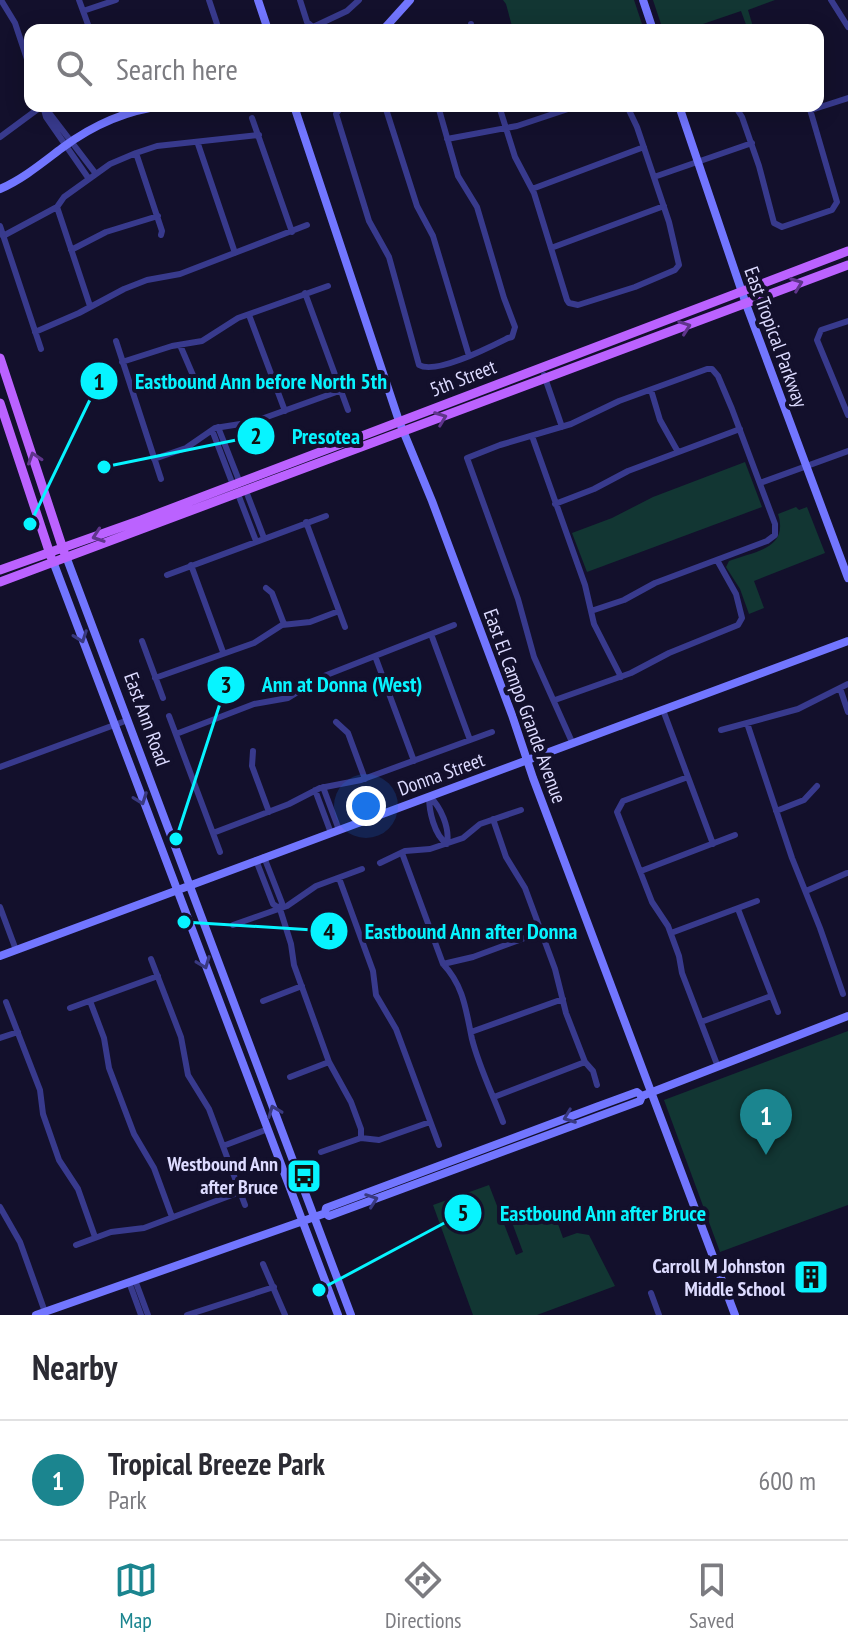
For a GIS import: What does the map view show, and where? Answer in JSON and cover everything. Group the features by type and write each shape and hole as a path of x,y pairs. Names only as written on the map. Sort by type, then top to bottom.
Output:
{"main road":[{"name":"5th Street","path":"0,582 205,507 270,471 848,251"},
{"name":"5th Street","path":"0,570 405,432 848,265"},
{"name":"East Ann Road","path":"0,358 4,381 67,559"},
{"name":"East Ann Road","path":"0,403 54,564"}],"street":[{"path":"1,0 15,23 24,50"},
{"path":"79,0 88,24"},
{"path":"83,11 116,0"},
{"path":"209,0 217,24"},
{"path":"258,0 266,24"},
{"path":"300,0 309,24"},
{"path":"319,24 347,11 359,0"},
{"path":"388,24 410,0"},
{"path":"643,0 651,24"},
{"path":"831,0 848,27"},
{"path":"824,104 848,98"},
{"path":"0,137 35,112"},
{"path":"45,112 96,174"},
{"path":"0,189 26,175 69,143 116,117 132,112"},
{"name":"East El Campo Grande Avenue","path":"296,112 399,421 735,1315"},
{"path":"340,112 357,188 369,221 389,257 417,360 422,368 429,369 512,337 515,327 480,216 458,176 440,112"},
{"path":"387,112 411,192 433,236 469,356"},
{"path":"501,112 515,157 532,189 567,300 573,305 635,287 675,270 679,265 664,206 629,112"},
{"path":"447,139 506,128 558,112"},
{"name":"East Tropical Parkway","path":"681,112 741,291 848,578"},
{"path":"739,112 752,143 774,223 779,227 832,210 836,205 811,112"},
{"path":"252,118 292,232"},
{"path":"3,236 57,207 64,197 110,164 136,153 157,146 198,144 259,135"},
{"path":"69,143 89,179"},
{"path":"654,177 752,143"},
{"path":"198,144 235,253"},
{"path":"532,189 644,147"},
{"path":"136,153 158,216 161,235"},
{"path":"551,248 664,206"},
{"path":"57,207 90,306"},
{"path":"71,250 106,232 158,216"},
{"path":"35,332 147,280 180,274 307,225"},
{"path":"0,226 41,349"},
{"path":"122,362 202,341 238,318 328,286"},
{"path":"305,293 348,410"},
{"path":"249,315 285,411"},
{"path":"848,321 821,330 817,340 844,393 848,415"},
{"path":"116,341 161,479"},
{"path":"180,345 195,380"},
{"path":"541,367 562,427"},
{"path":"572,742 534,657 518,599 467,458 562,427 619,401 712,369 718,376 740,429 775,524 775,535 767,541 591,611"},
{"path":"154,459 186,448 215,429 253,422 342,390"},
{"path":"651,390 660,420 678,452"},
{"path":"215,429 256,541"},
{"path":"555,504 740,429"},
{"path":"532,436 585,585 591,611 621,677"},
{"path":"760,483 848,451"},
{"path":"239,488 264,538"},
{"path":"167,575 326,516"},
{"path":"306,522 345,627"},
{"name":"East Ann Road","path":"67,559 189,886 318,1215 351,1315"},
{"path":"555,700 621,677 679,648 734,627 742,613 736,594 717,560"},
{"name":"East Ann Road","path":"54,564 338,1315"},
{"path":"191,565 223,652"},
{"path":"266,588 272,593 284,624"},
{"path":"155,678 254,643 284,624 310,622 339,611"},
{"path":"176,734 254,704 288,698 318,679 454,625"},
{"path":"431,634 470,740"},
{"path":"142,641 163,698"},
{"name":"Donna Street","path":"0,956 848,641"},
{"path":"375,656 414,761"},
{"path":"721,730 798,709 844,686 848,712"},
{"path":"663,710 713,844"},
{"path":"169,716 220,852"},
{"path":"0,767 129,720"},
{"path":"336,722 348,733 365,779"},
{"path":"747,723 843,994"},
{"path":"213,833 323,787 365,779 492,732"},
{"path":"253,751 254,772 269,812"},
{"path":"688,777 623,801 617,812 652,902 671,933 682,973 718,1067"},
{"path":"776,811 804,800 817,786"},
{"path":"323,787 335,831"},
{"path":"315,790 335,831"},
{"path":"429,796 429,807 440,839 447,844"},
{"path":"380,863 402,853 463,838 480,824 521,810"},
{"path":"493,819 506,857 525,888 585,1062 593,1071 597,1085"},
{"path":"641,871 735,835"},
{"path":"402,853 443,964 455,977 503,1122"},
{"path":"260,859 282,903 280,909 294,965 329,1062 351,1102 361,1129 361,1138"},
{"path":"233,925 280,909 316,886 362,869"},
{"path":"806,891 847,873"},
{"path":"339,878 373,971 376,995 396,1029 439,1145"},
{"path":"671,933 757,901"},
{"path":"0,907 16,950"},
{"path":"738,909 778,1012"},
{"path":"443,964 473,957 541,932"},
{"path":"151,959 181,1037 188,1075 209,1109 245,1205"},
{"path":"837,973 848,969"},
{"path":"70,1008 158,976"},
{"path":"263,1001 302,986"},
{"path":"701,1022 771,996"},
{"path":"471,1032 563,999"},
{"path":"90,1001 104,1038 109,1068 134,1134 154,1168 172,1217"},
{"path":"6,1002 40,1090 43,1114 59,1160 78,1189 95,1237"},
{"path":"642,1096 637,1092 609,1102 326,1208 325,1213 329,1216 572,1127 640,1101 642,1096 848,1016"},
{"path":"0,1038 18,1032"},
{"path":"290,1077 329,1062"},
{"path":"494,1097 585,1062"},
{"path":"321,1152 361,1138 379,1140 430,1122"},
{"path":"223,1146 268,1129"},
{"path":"76,1245 111,1232 144,1228 240,1192"},
{"path":"0,1207 20,1242 41,1314 318,1215"},
{"path":"263,1264 285,1315"},
{"path":"132,1281 141,1315"},
{"path":"132,1281 148,1315"},
{"path":"187,1315 274,1287"},
{"path":"651,1293 659,1315"}],"green space":[{"path":"503,0 634,0 642,24 511,24"},
{"path":"653,0 775,0 748,10 752,24 746,24 741,11 703,24 661,24"},
{"path":"745,462 762,507 587,572 572,533 612,518 653,497"},
{"path":"796,507 799,510 807,507 825,553 754,581 764,608 749,614 740,589 726,567 729,561 759,551 774,542 779,535 778,514"},
{"path":"848,1031 848,1205 720,1252 664,1100"},
{"path":"489,1185 516,1255 523,1252 513,1225 553,1210 563,1238 577,1233 589,1235 615,1286 537,1315 473,1315 433,1205"}],"place":[{"name":"Presotea","path":"104,467"},
{"name":"Eastbound Ann before North 5th","path":"30,524"},
{"name":"Ann at Donna (West)","path":"176,839"},
{"name":"Eastbound Ann after Donna","path":"184,922"},
{"name":"Tropical Breeze Park","path":"766,1155"},
{"name":"Westbound Ann after Bruce","path":"304,1176"},
{"name":"Carroll M Johnston Middle School","path":"811,1277"},
{"name":"Eastbound Ann after Bruce","path":"319,1290"}]}
